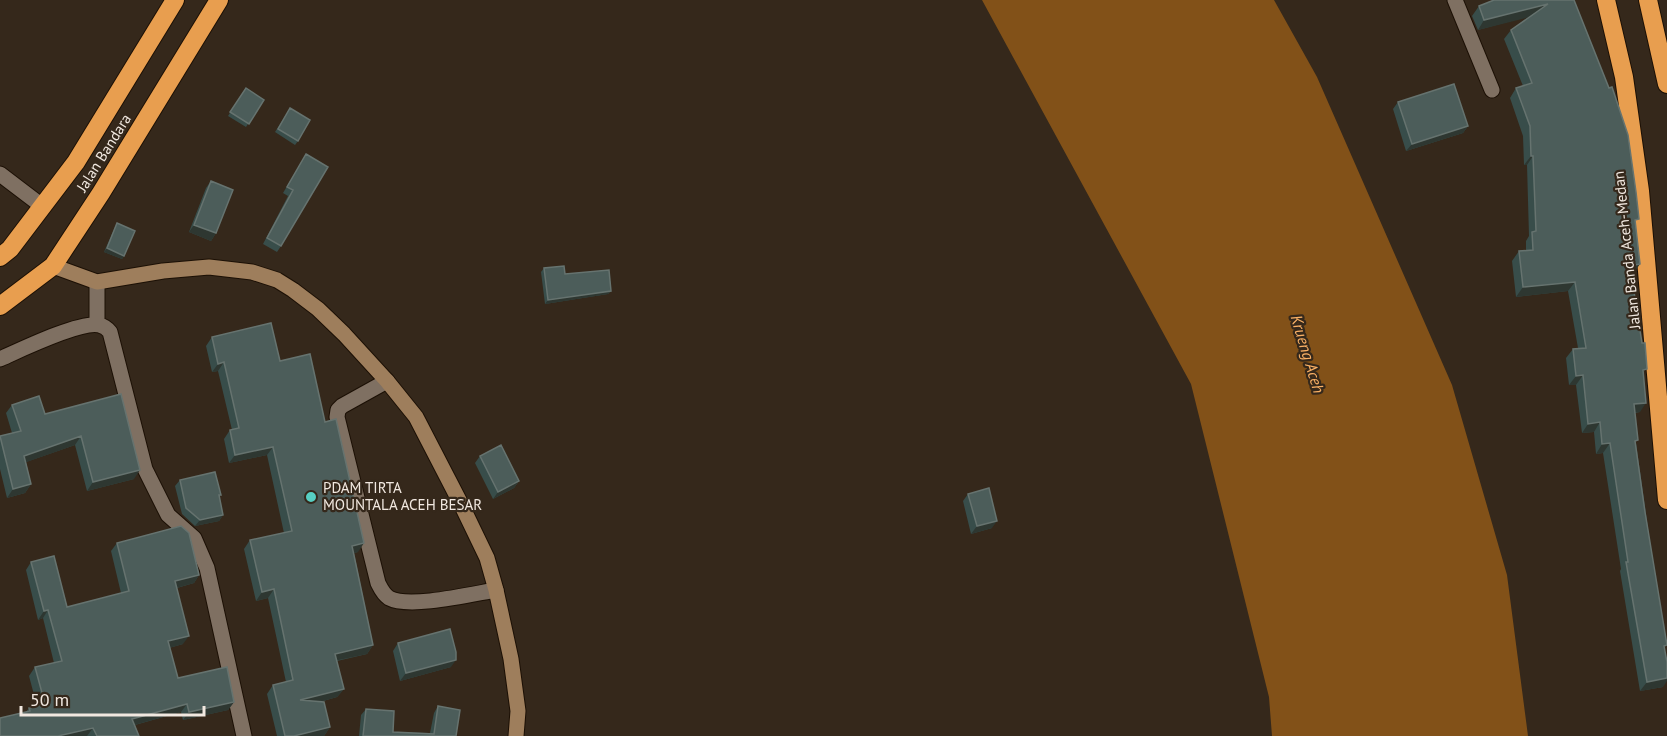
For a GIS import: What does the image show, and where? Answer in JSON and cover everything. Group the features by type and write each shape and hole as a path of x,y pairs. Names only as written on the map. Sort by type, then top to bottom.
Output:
{"highway":[{"name":"Jalan Bandara","path":"0,257 10,249 76,162 175,0"},
{"name":"Jalan Bandara","path":"0,306 53,266 101,193 219,0"},
{"name":"Jalan Banda Aceh-Medan","path":"1606,0 1624,77 1640,190 1667,500"},
{"path":"1648,0 1667,84"}],"street":[{"path":"1455,0 1492,90"},
{"path":"0,174 42,206"},
{"path":"53,266 97,282 164,271 209,267 252,272 277,280 318,309 344,334 416,417 462,504 487,558 511,659 518,711 516,736"},
{"path":"97,282 97,324"},
{"path":"0,359 81,326 97,324 106,327 112,336 145,469 168,515 194,538 207,568 244,736"},
{"path":"387,381 342,406 338,410 337,417 378,583 383,593 396,601 417,602 496,590"}],"water":[{"name":"Krueng Aceh","path":"982,0 1274,0 1317,77 1452,385 1507,575 1528,736 1272,736 1269,697 1191,384"}],"building":[{"path":"1494,0 1574,0 1609,88 1612,87 1628,135 1639,219 1635,220 1640,264 1630,266 1642,343 1645,343 1647,369 1643,370 1646,403 1634,404 1638,440 1635,441 1667,645 1664,646 1667,678 1647,682 1626,562 1628,562 1610,443 1602,444 1600,422 1588,424 1583,375 1576,376 1573,349 1586,348 1575,282 1523,287 1519,251 1533,250 1532,232 1536,231 1530,126 1516,88 1532,83 1511,30 1548,4 1484,20 1479,6"},
{"path":"1454,84 1468,126 1412,144 1398,102"},
{"path":"246,88 264,100 249,124 230,112"},
{"path":"290,108 310,120 298,141 278,129"},
{"path":"306,154 328,167 281,246 267,238 293,190 287,187"},
{"path":"211,181 233,190 216,233 194,225"},
{"path":"117,223 135,231 124,256 107,248"},
{"path":"564,266 565,274 609,270 611,291 548,300 544,268"},
{"path":"271,323 280,361 310,354 325,422 336,419 364,543 352,546 373,645 335,654 344,689 300,700 324,702 330,727 294,736 285,736 273,685 293,680 274,589 262,592 250,540 292,531 273,447 235,455 230,430 239,428 224,362 218,364 212,337"},
{"path":"121,394 140,470 93,482 81,436 24,456 31,484 13,489 0,436 21,431 12,405 39,396 45,414"},
{"path":"501,445 519,481 498,492 480,456"},
{"path":"215,472 223,515 200,520 186,508 180,480"},
{"path":"989,488 997,521 977,526 968,494"},
{"path":"181,526 189,533 199,575 175,581 189,636 168,641 178,678 227,667 234,702 189,712 187,704 132,719 139,736 97,736 93,728 58,736 0,736 0,718 30,711 29,708 45,704 35,667 62,661 48,610 44,611 31,562 54,556 67,607 129,591 117,543"},
{"path":"450,629 456,660 406,673 398,643"},
{"path":"438,706 460,710 456,736 363,736 366,709 394,711 393,732 434,734"}],"place":[{"name":"PDAM TIRTA MOUNTALA ACEH BESAR","path":"311,497"}]}
